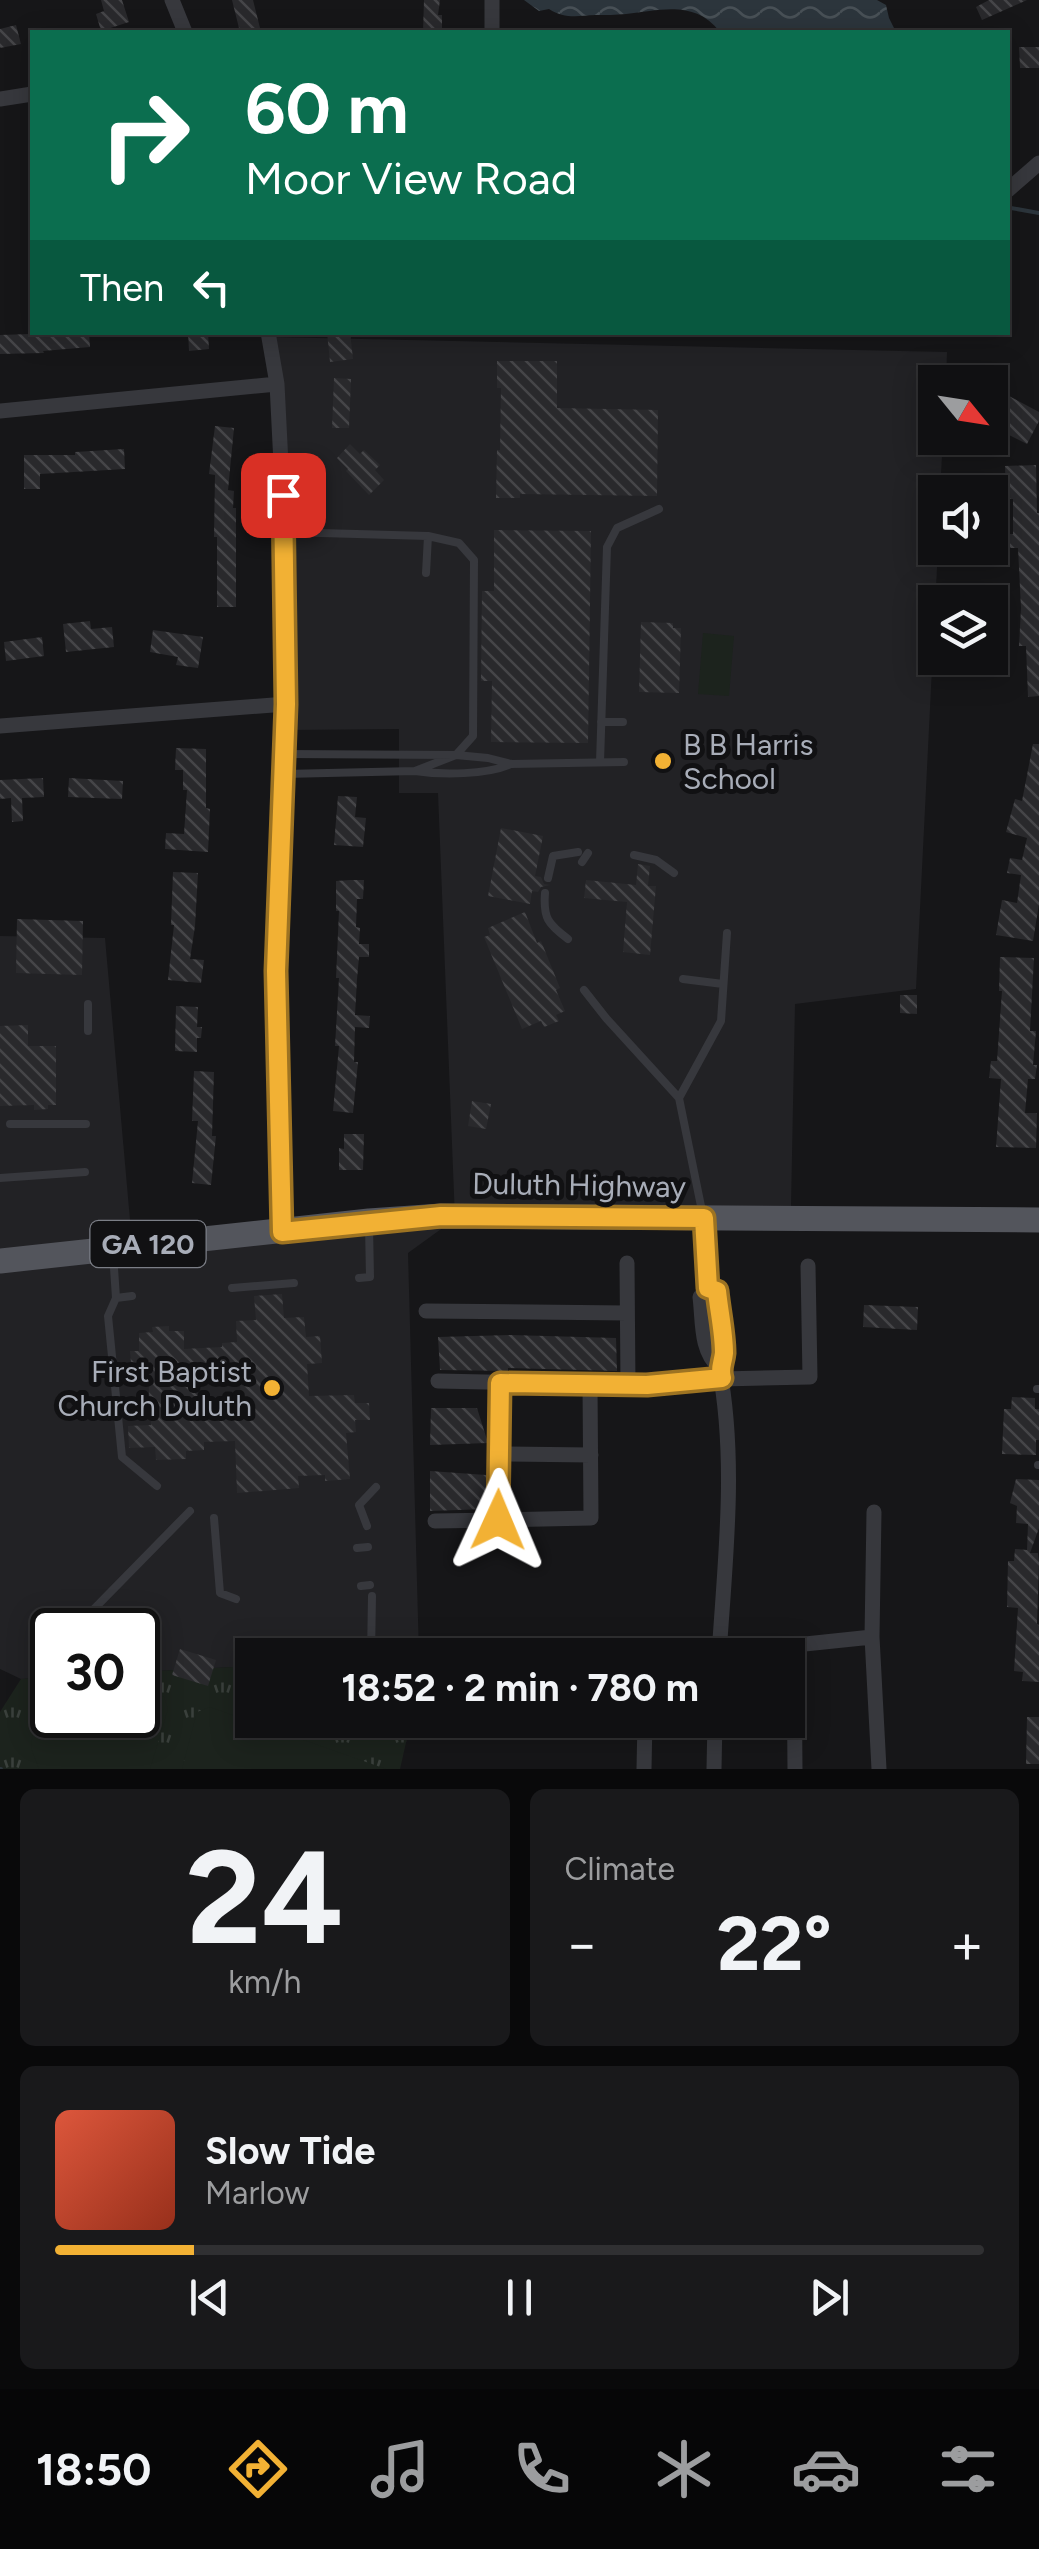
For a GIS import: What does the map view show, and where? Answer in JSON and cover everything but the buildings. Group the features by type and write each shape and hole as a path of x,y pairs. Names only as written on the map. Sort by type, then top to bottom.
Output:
{"main road":[{"name":"Duluth Highway","path":"0,1261 441,1216 1039,1220"}],"street":[{"path":"172,0 185,30"},
{"path":"492,0 492,30"},
{"path":"0,99 30,94"},
{"path":"1010,188 1039,163"},
{"path":"269,335 277,384 285,532 286,704 276,971 282,1232"},
{"path":"0,410 277,384"},
{"path":"0,726 286,704"},
{"path":"704,1218 708,1288 700,1297 710,1359 720,1373"},
{"path":"627,1263 628,1385"},
{"path":"438,1381 628,1385 720,1373 810,1377 808,1266"},
{"path":"708,1288 717,1291 724,1358 720,1373 728,1431 720,1638"},
{"path":"426,1312 628,1312"},
{"path":"703,1323 720,1320"},
{"path":"498,1520 500,1383"},
{"path":"435,1521 592,1518 590,1384"},
{"path":"500,1454 591,1455"},
{"path":"874,1512 872,1637 879,1769"},
{"path":"805,1645 872,1637"},
{"path":"644,1769 645,1738"},
{"path":"714,1769 715,1738"},
{"path":"795,1738 795,1769"}],"lane":[{"path":"600,762 606,547 617,528 659,509"},
{"path":"285,532 428,536 459,543 474,560 474,736 456,756 416,771"},
{"path":"426,573 428,536"},
{"path":"601,722 624,722"},
{"path":"284,754 456,756 511,764 624,762"},
{"path":"284,774 434,774 500,769 511,764"},
{"path":"548,878 553,856 583,852 582,862"},
{"path":"634,855 656,860 674,874"},
{"path":"545,893 544,912 552,927 568,939"},
{"path":"679,1098 721,1022 726,938"},
{"path":"683,980 723,984"},
{"path":"584,990 679,1098 704,1218"},
{"path":"88,1004 88,1032"},
{"path":"721,1022 734,1025"},
{"path":"10,1124 86,1124"},
{"path":"0,1178 85,1172"},
{"path":"359,1278 370,1277 369,1222"},
{"path":"112,1248 108,1316 122,1456 157,1486"},
{"path":"232,1288 294,1283"},
{"path":"110,1304 132,1296"},
{"path":"100,1359 112,1358"},
{"path":"106,1413 117,1412"},
{"path":"111,1460 122,1456"},
{"path":"366,1526 359,1506 376,1487"},
{"path":"95,1608 190,1511"},
{"path":"214,1518 220,1593 236,1599"},
{"path":"356,1548 368,1548"},
{"path":"217,1560 229,1559"},
{"path":"371,1638 372,1596"}],"shaded area":[{"name":"B B Harris School","path":"272,337 947,352 947,365 918,365 918,455 942,455 941,475 918,475 918,565 937,565 936,585 918,585 918,675 932,675 916,989 795,1004 791,1206 455,1219 438,793 399,793 399,729 289,730"},
{"path":"0,936 105,938 131,1231 455,1219 408,1253 419,1638 235,1638 235,1667 160,1671 160,1608 30,1608 30,1678 21,1679 0,1669"}],"green space":[{"path":"703,633 734,636 729,696 698,694"},
{"path":"235,1667 235,1738 407,1738 400,1769 0,1769 0,1712 21,1679 30,1678 30,1738 160,1738 160,1671"},
{"path":"160,1697 164,1697 168,1709 160,1736"},
{"path":"210,1707 235,1716 235,1738 298,1738 386,1769 182,1769 197,1712"},
{"path":"32,1738 159,1738 150,1769 39,1769 31,1748"}],"water":[{"path":"524,0 877,0 886,5 895,30 718,30 689,11 571,16 549,9 539,11"}],"waterway":[{"path":"1011,208 1039,213"}],"place":[{"name":"B B Harris School","path":"663,761"},
{"name":"First Baptist Church Duluth","path":"272,1388"}],"route":[{"path":"283,495 286,704 276,971 282,1232 441,1216 704,1218 708,1288 717,1291 724,1358 719,1368 722,1378 647,1385 500,1383 498,1520"}]}
